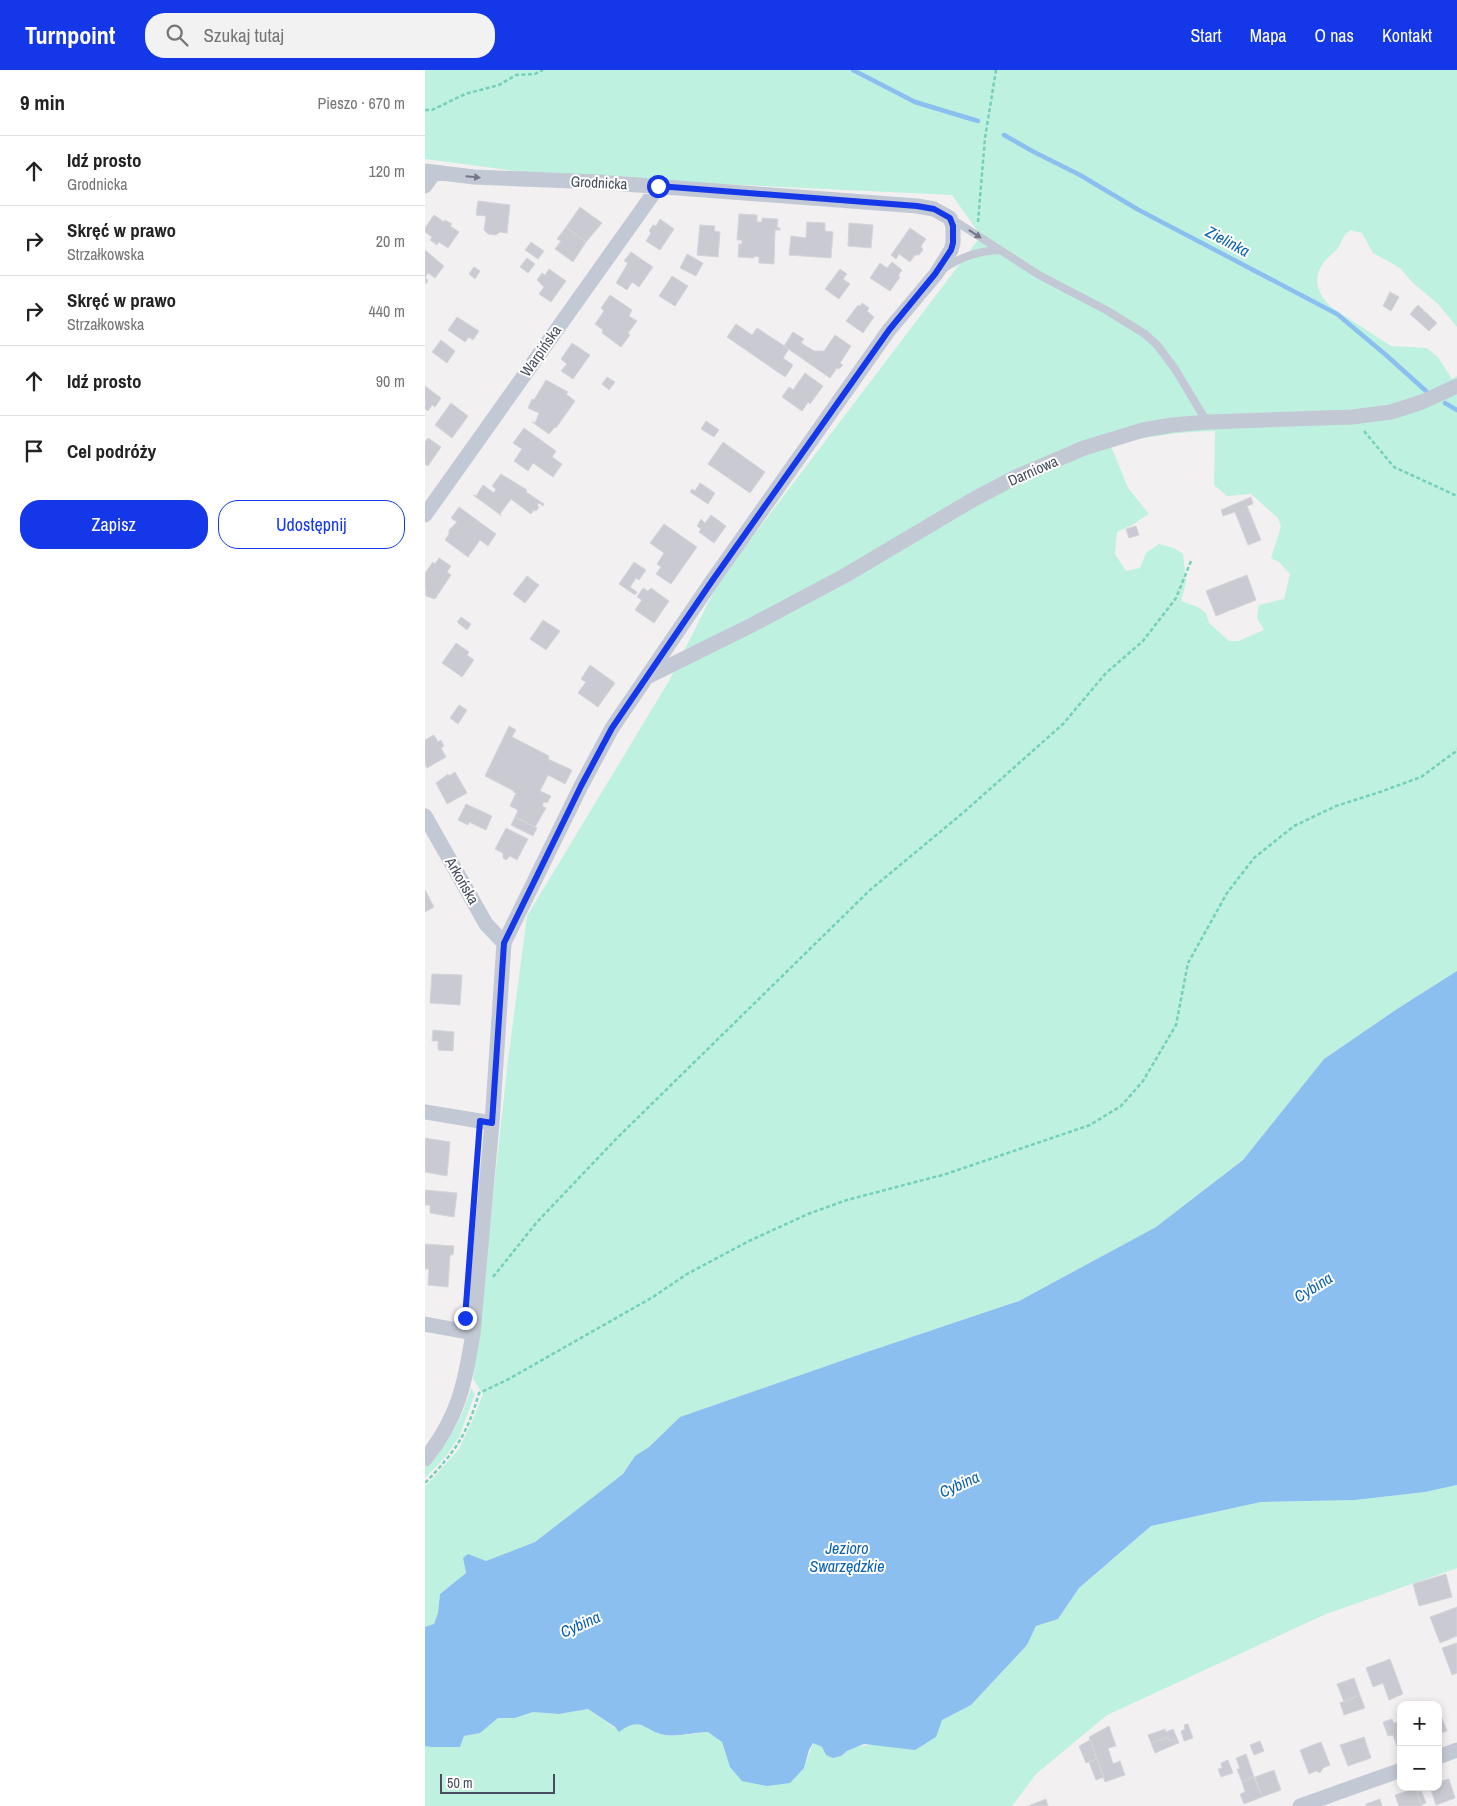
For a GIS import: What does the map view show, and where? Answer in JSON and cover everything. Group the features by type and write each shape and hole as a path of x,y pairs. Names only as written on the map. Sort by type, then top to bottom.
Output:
{"street":[{"path":"425,186 430,172"},
{"name":"Grodnicka","path":"430,172 508,179 658,186 908,205 934,209 950,218"},
{"name":"Warpińska","path":"425,515 658,186"},
{"path":"425,1459 449,1426 457,1406 473,1333 492,1123 504,943 581,786 612,728 712,581 884,338 935,274 951,250 953,226 950,218"},
{"name":"Darniowa","path":"648,676 752,625 829,584 940,518 1018,476 1084,448 1143,430 1207,422 1352,417 1391,412 1422,402 1457,386"},
{"name":"Arkońska","path":"425,816 429,835 486,924 504,943"},
{"path":"425,1112 492,1123"},
{"path":"425,1324 473,1333"},
{"path":"1442,1755 1457,1750"},
{"path":"1300,1806 1397,1771"}],"lane":[{"path":"950,218 1039,275 1106,310 1145,334 1158,346 1175,369 1207,422"},
{"path":"935,274 974,253 984,250 999,250"}],"path":[{"path":"425,110 432,110 465,94 499,85 516,75 535,74 543,70"},
{"path":"977,235 985,138 996,70"},
{"path":"1352,417 1394,467 1457,496"},
{"path":"477,1289 486,1286 537,1222 617,1138 870,890 964,812 1063,724 1106,673 1143,641 1176,598 1191,561"},
{"path":"479,1392 507,1380 653,1298 687,1274 749,1241 808,1214 847,1200 946,1174 1090,1125 1121,1106 1143,1081 1176,1025 1188,963 1227,893 1254,858 1294,826 1336,806 1421,777 1457,749"}],"green space":[{"path":"425,70 1457,70 1457,327 1438,304 1413,283 1400,268 1373,253 1362,233 1351,230 1346,234 1338,248 1320,268 1317,280 1322,297 1331,307 1391,346 1427,348 1438,357 1452,379 1457,376 1457,971 1324,1059 1243,1160 1156,1227 1019,1301 680,1417 649,1447 635,1456 623,1474 535,1542 486,1561 463,1559 466,1573 440,1594 438,1613 434,1625 425,1627 425,1487 459,1449 483,1394 473,1379 508,1060 527,916 669,681 719,581 981,236 952,195 554,176 425,159","holes":["1215,431 1214,485 1227,496 1251,494 1278,518 1281,527 1271,558 1279,562 1290,574 1284,599 1259,605 1257,618 1264,630 1238,641 1229,641 1209,623 1206,613 1198,607 1181,601 1186,582 1183,554 1174,548 1159,544 1146,553 1140,568 1126,571 1115,554 1117,532 1149,514 1128,488 1111,446 1162,435"]},
{"path":"471,1388 475,1394 459,1437 446,1456 425,1478 425,1468 453,1431 463,1411"},
{"path":"1457,1485 1457,1568 1326,1614 1107,1715 1036,1774 1012,1806 425,1806 425,1746 460,1747 464,1736 480,1733 498,1718 515,1718 533,1712 559,1714 588,1709 619,1731 627,1726 638,1724 665,1735 708,1732 722,1742 730,1767 804,1768 813,1743 822,1747 826,1755 841,1756 849,1750 867,1745 915,1749 942,1720 971,1705 1027,1645 1036,1626 1058,1619 1079,1588 1151,1526 1261,1502 1355,1500 1425,1492"}],"water":[{"name":"Jezioro Swarzędzkie","path":"1457,971 1457,1485 1425,1492 1355,1500 1261,1502 1151,1526 1079,1588 1058,1619 1036,1626 1027,1645 971,1705 942,1720 936,1737 915,1750 864,1744 833,1758 826,1755 822,1747 813,1743 804,1768 790,1783 767,1786 742,1781 730,1767 722,1742 708,1732 665,1735 638,1724 627,1727 619,1732 615,1727 588,1709 559,1714 533,1712 515,1718 498,1718 480,1733 464,1736 460,1747 425,1746 425,1627 434,1624 438,1613 440,1594 466,1573 463,1558 468,1554 486,1561 535,1542 623,1474 635,1456 649,1447 680,1417 1019,1301 1156,1227 1243,1160 1324,1059"}],"building":[{"path":"478,201 510,205 507,233 488,234 484,230 486,216 476,215"},
{"path":"580,207 602,223 586,242 566,227"},
{"path":"739,214 757,215 757,222 762,222 762,218 778,219 777,227 780,230 775,230 774,264 759,263 759,257 754,256 754,258 738,257 739,244 742,244 742,240 737,240"},
{"path":"434,215 444,222 445,220 452,224 450,226 459,232 448,248 439,242 437,245 430,240 432,237 425,232 425,228"},
{"path":"660,219 674,229 660,250 646,241 651,233 649,231 653,225 656,226"},
{"path":"807,222 825,223 825,231 833,232 831,258 789,255 791,236 806,238"},
{"path":"849,223 873,225 871,248 848,246"},
{"path":"700,225 715,226 714,231 720,232 718,257 697,255"},
{"path":"566,227 586,242 573,262 555,249 561,241 557,239"},
{"path":"910,228 926,239 921,246 923,250 919,255 915,255 910,262 899,254 896,259 891,255"},
{"path":"531,242 544,251 538,259 525,250"},
{"path":"425,250 444,266 435,278 428,273 425,278"},
{"path":"631,252 653,267 639,287 632,282 627,290 616,283 628,263 624,261"},
{"path":"687,254 703,263 696,276 680,268"},
{"path":"527,258 535,264 528,273 520,267"},
{"path":"892,262 902,270 898,276 900,277 890,291 870,278 880,263 887,268"},
{"path":"474,267 480,271 475,279 469,274"},
{"path":"549,269 566,281 551,302 539,294 544,287 537,280 542,273 545,275"},
{"path":"840,269 847,274 843,279 850,284 839,299 825,289"},
{"path":"672,276 688,286 675,306 659,296"},
{"path":"1390,292 1399,297 1391,311 1383,306"},
{"path":"610,295 632,310 629,316 637,321 621,347 602,333 603,330 595,324 604,311 601,308"},
{"path":"862,303 869,308 867,311 874,317 863,333 846,321 858,305 860,306"},
{"path":"1418,305 1437,323 1429,331 1410,314"},
{"path":"457,317 479,331 473,340 469,337 465,342 448,330"},
{"path":"736,324 752,335 757,328 789,349 783,358 793,365 785,377 727,337"},
{"path":"793,332 804,339 801,343 814,351 824,351 835,335 851,346 840,363 843,365 839,369 837,368 830,378 784,346"},
{"path":"441,340 455,351 447,363 432,352"},
{"path":"572,343 590,355 573,379 561,371 567,364 561,359"},
{"path":"805,373 823,386 810,404 808,402 802,411 782,397 789,387 793,390"},
{"path":"607,377 615,382 609,390 602,384"},
{"path":"546,380 568,392 566,394 575,401 556,428 549,434 532,422 535,423 539,413 528,408 532,399 534,400"},
{"path":"425,386 441,398 435,407 432,405 428,411 425,409"},
{"path":"451,403 468,416 452,438 435,425"},
{"path":"706,421 719,430 714,437 701,429"},
{"path":"524,428 556,451 552,457 562,464 553,477 533,463 528,471 514,461 522,449 513,443"},
{"path":"428,438 441,447 428,466 425,464 425,442"},
{"path":"723,442 765,472 750,493 708,464"},
{"path":"501,474 527,490 526,492 544,504 543,506 539,503 537,505 539,507 531,514 511,499 500,514 502,516 473,495 476,496 483,485 494,493 496,489 492,486"},
{"path":"700,483 715,493 708,504 690,492 692,489 695,491"},
{"path":"1251,497 1253,504 1247,506 1261,540 1248,545 1235,512 1223,516 1221,510"},
{"path":"459,507 496,534 488,546 480,540 468,557 445,540 449,530 457,522 451,518"},
{"path":"711,515 726,526 714,543 699,532 701,529 697,526 701,519 705,523"},
{"path":"664,524 697,547 671,584 656,574 661,567 657,564 664,553 650,543"},
{"path":"1136,526 1139,535 1129,538 1126,529"},
{"path":"439,558 451,566 447,572 451,575 435,599 426,596 425,573 433,562 435,564"},
{"path":"634,562 646,570 639,580 636,578 630,587 637,592 635,595 619,584"},
{"path":"1247,575 1256,600 1216,616 1206,591"},
{"path":"527,576 539,585 525,603 513,594"},
{"path":"643,588 648,591 651,588 669,601 654,623 635,610 642,600 637,597"},
{"path":"461,617 471,624 467,630 457,622"},
{"path":"543,620 560,631 546,650 530,639"},
{"path":"456,643 469,652 467,655 474,660 462,677 442,663"},
{"path":"590,665 615,683 598,707 578,693 586,682 581,679"},
{"path":"459,705 467,710 458,724 450,718"},
{"path":"509,726 516,730 512,737 549,756 548,759 572,770 565,784 548,775 540,791 551,796 547,803 544,802 542,806 546,808 535,827 515,817 518,810 510,806 516,793 485,776"},
{"path":"434,735 438,742 441,740 444,746 441,748 446,757 427,768 425,764 425,740"},
{"path":"455,772 467,793 447,804 436,783 448,774 449,776"},
{"path":"466,804 492,816 486,830 469,822 468,825 458,820"},
{"path":"515,817 537,828 533,836 511,825"},
{"path":"506,828 528,839 517,860 510,856 506,860 503,858 503,853 495,849"},
{"path":"425,890 434,907 425,912"},
{"path":"432,974 462,975 460,1005 430,1003"},
{"path":"433,1030 454,1032 453,1051 438,1050 438,1041 432,1041"},
{"path":"425,1138 450,1142 447,1176 425,1172"},
{"path":"425,1190 457,1193 454,1217 430,1213 430,1205 425,1205"},
{"path":"425,1244 454,1246 453,1255 450,1255 448,1287 428,1285 429,1269 425,1269"},
{"path":"1446,1574 1452,1597 1419,1606 1413,1584"},
{"path":"1457,1607 1457,1636 1440,1643 1430,1617"},
{"path":"1457,1643 1457,1673 1452,1675 1442,1648"},
{"path":"1390,1659 1403,1694 1389,1700 1383,1683 1373,1687 1366,1668"},
{"path":"1354,1678 1360,1695 1344,1702 1337,1684"},
{"path":"1360,1695 1365,1708 1344,1715 1340,1703"},
{"path":"1442,1718 1447,1731 1442,1733"},
{"path":"1392,1719 1394,1723 1397,1722 1397,1746 1393,1735 1388,1736 1383,1722"},
{"path":"1188,1724 1193,1738 1184,1741 1181,1731 1185,1729 1184,1725"},
{"path":"1109,1726 1116,1746 1108,1748 1113,1764 1120,1761 1125,1775 1105,1782 1089,1737"},
{"path":"1165,1729 1166,1732 1173,1729 1179,1743 1176,1744 1174,1739 1169,1741 1168,1737 1151,1743 1148,1735"},
{"path":"1168,1737 1169,1741 1174,1739 1176,1744 1155,1753 1151,1743"},
{"path":"1364,1737 1371,1758 1348,1766 1340,1745"},
{"path":"1090,1740 1097,1759 1086,1763 1079,1746"},
{"path":"1260,1741 1264,1751 1254,1755 1250,1745"},
{"path":"1321,1742 1330,1765 1323,1768 1320,1773 1316,1771 1309,1774 1300,1750"},
{"path":"1246,1754 1254,1777 1242,1782 1237,1769 1240,1769 1236,1758"},
{"path":"1097,1759 1104,1777 1096,1780 1089,1762"},
{"path":"1228,1760 1233,1773 1221,1777 1218,1769 1222,1768 1221,1763"},
{"path":"1274,1770 1281,1790 1262,1797 1255,1777"},
{"path":"1254,1777 1262,1797 1244,1804 1240,1794 1245,1792 1242,1782"},
{"path":"1449,1779 1455,1798 1436,1805 1431,1791 1442,1791 1442,1781"},
{"path":"1407,1791 1417,1791 1422,1806 1399,1806 1395,1795"},
{"path":"1421,1791 1426,1803 1421,1805 1417,1792"},
{"path":"1046,1799 1048,1806 1028,1806"},
{"path":"1380,1799 1382,1806 1366,1806 1366,1804"}],"waterway":[{"name":"Zielinka","path":"853,70 915,102 978,121"},
{"name":"Zielinka","path":"1004,135 1080,175 1137,209 1337,314 1426,391"},
{"name":"Zielinka","path":"1445,403 1457,410"}],"route":[{"path":"465,1318 480,1121 492,1123 504,943 581,786 612,728 712,581 889,330 935,274 951,250 953,243 953,226 950,218 934,209 881,202 658,186"}],"water label":[{"name":"Cybina","path":"1313,1287"},
{"name":"Cybina","path":"959,1484"},
{"name":"Cybina","path":"580,1624"}]}
